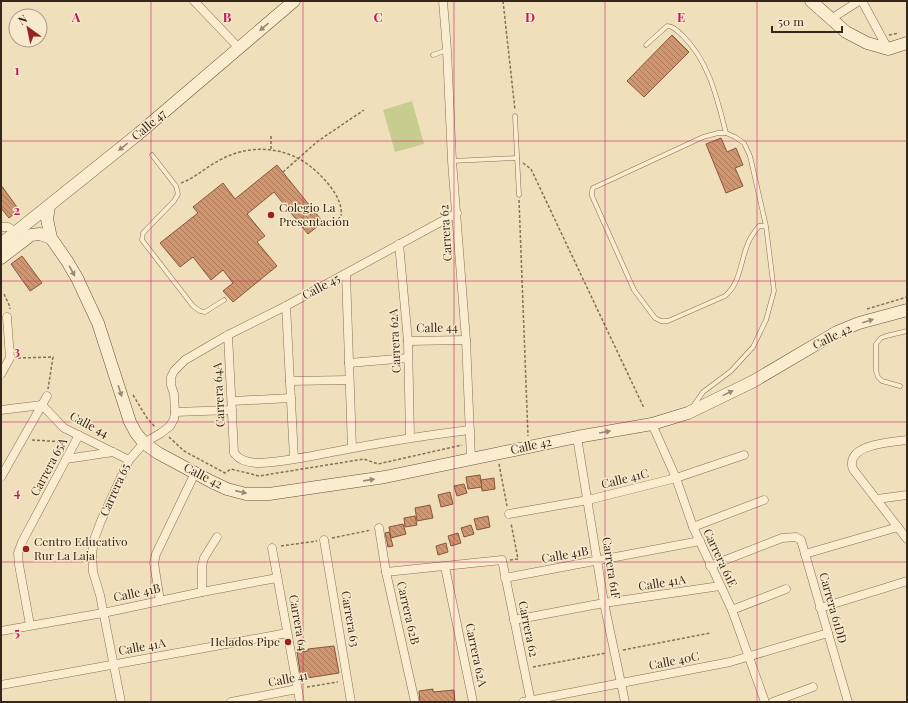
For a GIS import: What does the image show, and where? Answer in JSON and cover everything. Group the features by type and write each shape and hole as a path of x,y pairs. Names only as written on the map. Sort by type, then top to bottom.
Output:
{"street":[{"path":"194,1 239,48"},
{"name":"Calle 47","path":"1,244 137,135 294,1"},
{"path":"443,4 451,1"},
{"path":"811,1 846,32 867,43 888,49 905,38"},
{"path":"831,19 858,1"},
{"path":"862,1 888,49"},
{"name":"Carrera 62","path":"443,4 447,50 452,161 466,340 471,459"},
{"path":"49,206 47,219 51,238 67,261 88,298 98,323 130,422 144,443"},
{"name":"Calle 45","path":"175,412 171,377 174,371 185,360 228,335 286,306 457,213"},
{"path":"1,227 8,228 16,232"},
{"path":"1,258 31,235 40,234 51,238"},
{"name":"Carrera 62A","path":"399,244 408,341 410,437"},
{"path":"346,274 352,448"},
{"path":"286,306 294,458 410,437 470,430"},
{"name":"Calle 42","path":"144,443 158,453 227,489 246,494 269,494 385,478 471,459 532,442 577,437 652,424 688,413 752,382 837,332 859,323 907,310"},
{"path":"1,374 10,358 7,316"},
{"name":"Carrera 64A","path":"228,335 234,454 239,459 258,463 294,458"},
{"name":"Calle 44","path":"408,341 466,340"},
{"path":"349,363 408,358"},
{"path":"290,381 349,380"},
{"path":"1,477 46,396"},
{"path":"232,401 291,398"},
{"path":"1,410 42,405"},
{"name":"Calle 44","path":"42,405 64,428 78,439 113,452 129,460"},
{"path":"175,412 232,410"},
{"name":"Carrera 65","path":"121,702 100,595 93,572 92,553 95,537 101,521 129,460 144,443 170,426 174,419 175,412"},
{"name":"Carrera 61E","path":"652,424 676,478 693,527 732,610 765,702"},
{"name":"Carrera 61F","path":"577,437 604,603 625,702"},
{"name":"Carrera 65A","path":"30,625 18,565 18,553 22,542 78,439"},
{"path":"907,440 882,443 859,450 853,457 852,465 856,473 907,539"},
{"path":"66,459 113,452"},
{"name":"Calle 41C","path":"509,514 588,500 676,478 744,455"},
{"path":"160,601 154,563 156,554 195,473"},
{"path":"876,499 907,495"},
{"path":"693,527 764,500"},
{"path":"804,554 898,527"},
{"name":"Carrera 62B","path":"379,528 386,572 415,702"},
{"path":"202,592 202,566 204,558 217,536"},
{"name":"Carrera 61DD","path":"710,566 782,538 796,537 801,540 848,702"},
{"name":"Carrera 63","path":"324,540 351,702"},
{"name":"Calle 41B","path":"506,578 700,541"},
{"name":"Carrera 64","path":"272,548 300,702"},
{"name":"Carrera 62","path":"445,567 502,560 528,702"},
{"path":"386,572 445,567"},
{"name":"Carrera 62A","path":"445,567 473,702"},
{"name":"Calle 41B","path":"1,631 103,613 278,578"},
{"path":"820,608 907,582"},
{"name":"Calle 41A","path":"514,620 604,603 720,586"},
{"path":"732,610 786,589"},
{"name":"Calle 41A","path":"1,686 287,633"},
{"name":"Calle 40C","path":"528,702 730,662 828,633"},
{"path":"773,702 813,687"},
{"name":"Calle 41","path":"231,702 297,689"}],"lane":[{"path":"646,45 667,26 671,26 692,44 713,86 726,133"},
{"path":"433,55 447,50"},
{"path":"515,116 519,195"},
{"path":"688,413 703,392 731,371 753,346 766,320 774,291 766,226 750,156 744,143 726,133 718,133 703,137 593,188 592,196 634,290 646,308 655,318 661,321 668,321 725,296 731,291 749,240 758,226 766,226"},
{"path":"152,155 176,186 178,194 174,201 143,233 142,240 193,306 200,311 205,312 224,300"},
{"path":"452,161 517,158"},
{"path":"900,386 882,381 878,378 876,371 876,344 881,338 907,331"}],"path":[{"path":"504,1 515,116"},
{"path":"882,37 905,38"},
{"path":"283,172 318,141 364,110"},
{"path":"271,136 271,149"},
{"path":"176,186 192,179 205,169 230,155 242,151 271,149 299,158 308,164 326,182 339,201 342,211 341,216"},
{"path":"517,158 531,169 644,408"},
{"path":"519,195 532,442"},
{"path":"4,294 10,307 7,316"},
{"path":"863,310 907,297"},
{"path":"10,358 53,356 46,396"},
{"path":"133,394 147,418 161,433 184,450 225,473 232,469 259,476 364,458 378,464 471,444"},
{"name":"Calle 44","path":"21,440 78,439"},
{"name":"Calle 41","path":"297,689 348,680"}],"green space":[{"path":"412,101 424,144 395,152 383,110"}],"building":[{"path":"672,35 689,52 644,97 627,81"},
{"path":"721,138 727,152 736,148 743,165 735,168 743,186 726,193 706,144"},
{"path":"277,165 323,222 308,234 274,192 247,214 265,236 257,242 277,266 233,302 223,291 233,283 223,270 211,280 193,257 180,267 160,243 198,213 193,207 223,183 235,199"},
{"path":"1,185 19,210 9,218 1,208"},
{"path":"22,256 42,283 30,291 11,264"},
{"path":"480,475 482,487 468,489 466,477"},
{"path":"494,478 495,489 482,491 481,480"},
{"path":"464,484 467,493 457,496 454,486"},
{"path":"450,492 453,504 441,507 438,495"},
{"path":"430,505 433,518 417,521 415,508"},
{"path":"415,516 417,525 405,527 404,518"},
{"path":"488,516 490,527 477,530 474,519"},
{"path":"403,524 406,534 391,538 389,527"},
{"path":"471,525 474,534 464,537 461,528"},
{"path":"389,532 393,546 388,547 385,533"},
{"path":"458,533 461,543 451,546 448,536"},
{"path":"446,543 448,552 438,555 436,546"},
{"path":"334,646 339,673 301,679 297,652 308,651 308,649"},
{"path":"433,689 433,692 454,690 455,702 420,702 419,691"}],"place":[{"name":"Colegio La Presentación","path":"271,215"},
{"name":"Centro Educativo Rur La Laja","path":"26,549"},
{"name":"Helados Pipe","path":"288,642"}]}
